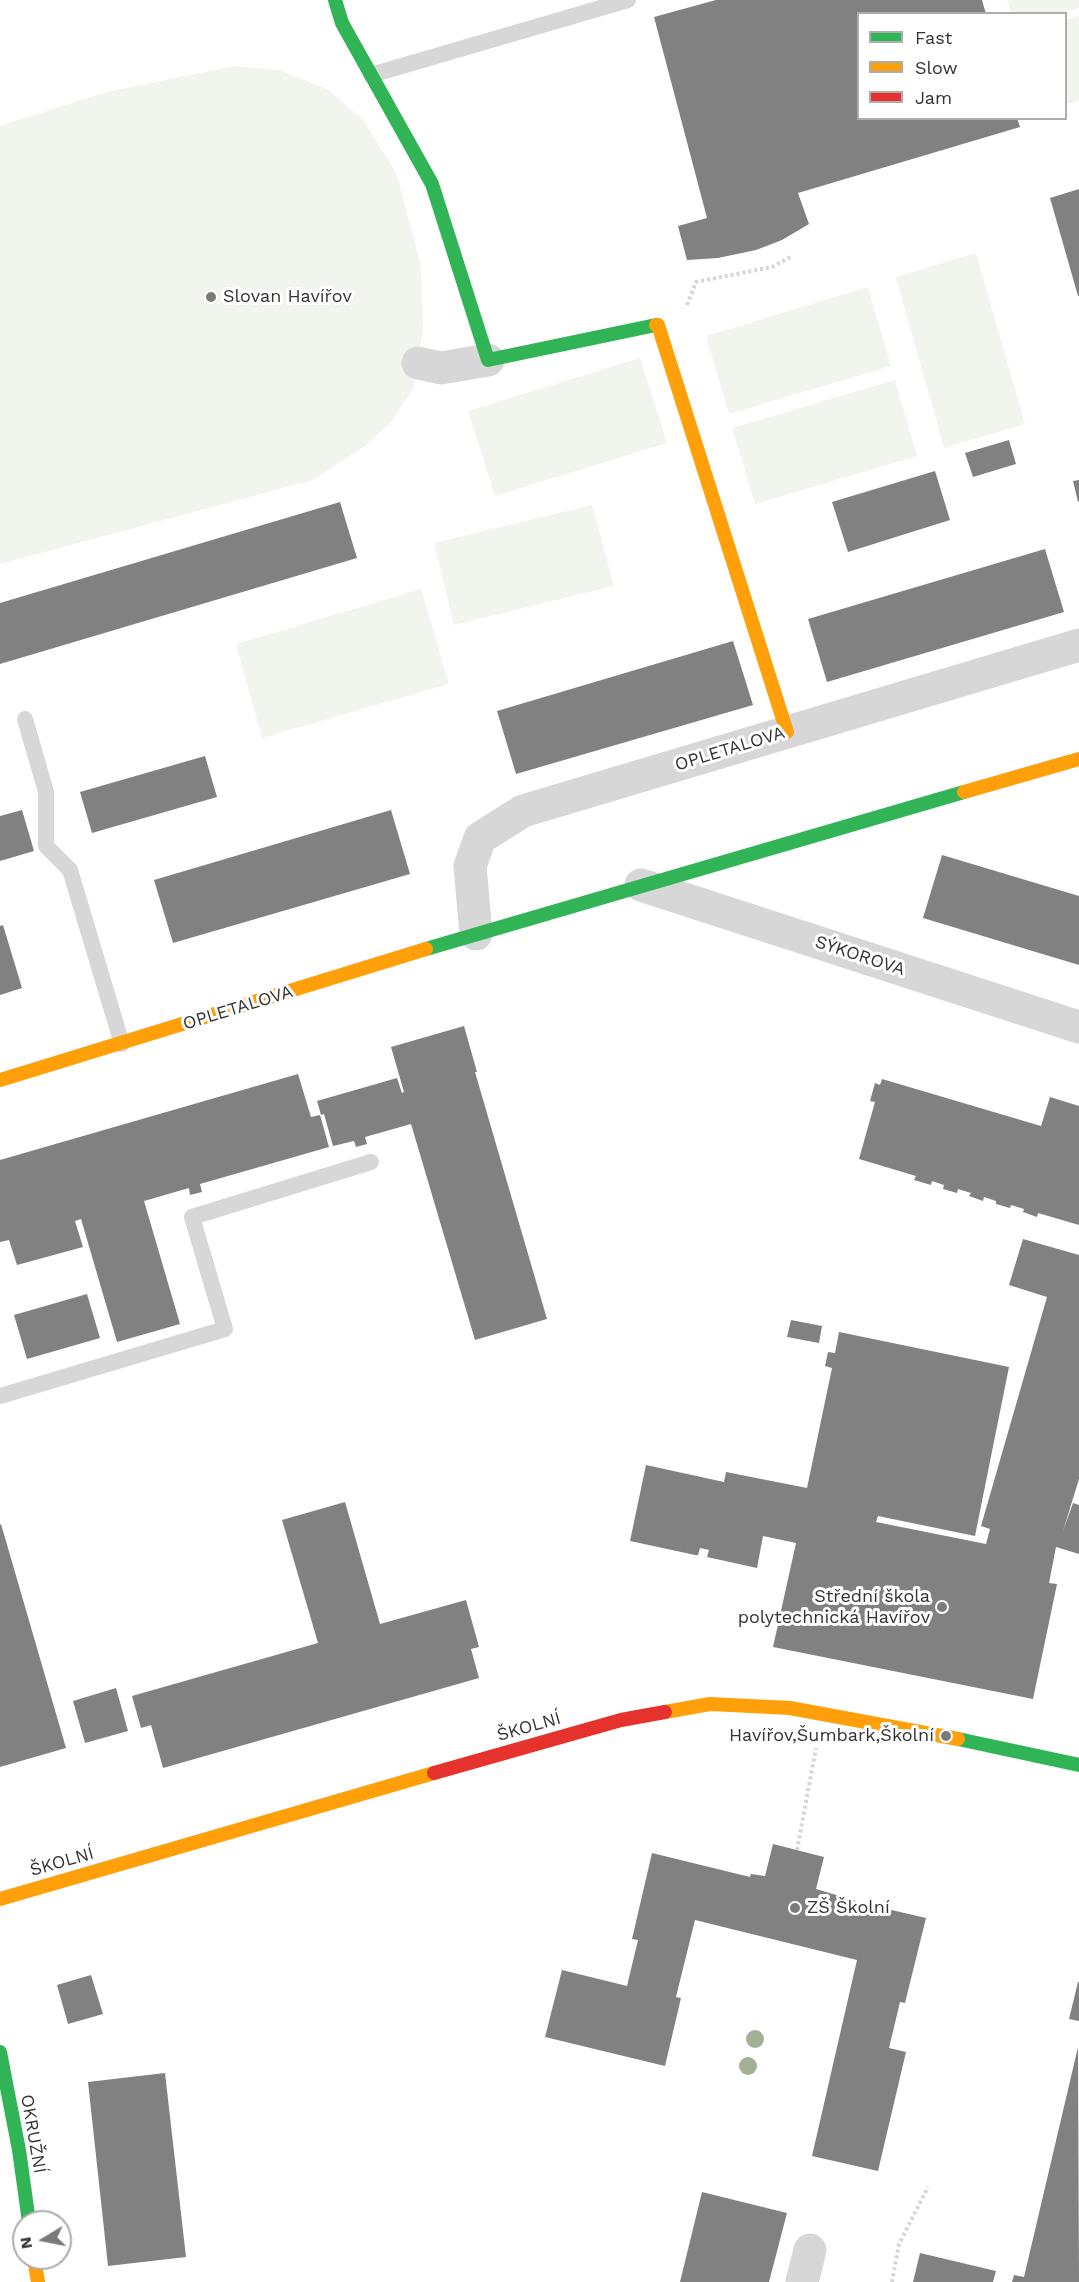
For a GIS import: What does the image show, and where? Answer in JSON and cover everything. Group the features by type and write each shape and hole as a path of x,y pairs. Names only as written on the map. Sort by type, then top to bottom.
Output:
{"street":[{"path":"335,0 342,23 432,184 488,360"},
{"path":"418,363 441,368 657,325 787,732"},
{"name":"OPLETALOVA","path":"476,934 470,866 480,838 523,811 1079,645"},
{"name":"OPLETALOVA","path":"0,1080 476,934 1079,759"},
{"name":"SÝKOROVA","path":"641,885 1079,1027"},
{"name":"ŠKOLNÍ","path":"0,1899 416,1777 621,1720 710,1704 790,1707 946,1736 1079,1765"},
{"name":"OKRUŽNÍ","path":"0,2052 19,2150 27,2210"},
{"path":"802,2282 810,2250"}],"lane":[{"path":"371,75 628,0"},
{"path":"25,719 46,792 46,846 70,870 122,1044"},
{"path":"0,1396 225,1329 192,1217 371,1162"}],"path":[{"path":"657,325 684,313 696,282 772,267 792,256"},
{"path":"797,1850 822,1713"},
{"path":"892,2282 899,2244 928,2187"}],"shaded area":[{"path":"1007,0 1079,0 1079,8 1064,12 1011,12"},
{"path":"1079,16 1079,101 1067,104 1067,20"},
{"name":"Slovan Havířov","path":"234,66 279,70 327,89 362,119 396,172 421,266 423,328 414,387 391,422 365,446 313,480 0,564 0,126 106,92"},
{"path":"976,253 1025,424 944,448 896,277"},
{"path":"868,287 891,366 729,414 706,336"},
{"path":"640,358 667,443 495,496 468,411"},
{"path":"895,380 917,456 755,504 732,428"},
{"path":"592,505 614,586 454,625 434,543"},
{"path":"421,589 449,684 262,738 236,644"}],"building":[{"path":"716,0 982,0 985,12 857,12 857,120 1018,120 1020,127 798,193 809,224 782,240 756,250 718,258 687,260 678,226 707,218 654,17"},
{"path":"1079,189 1079,296 1078,296 1050,198"},
{"path":"1009,440 1016,464 973,477 965,453"},
{"path":"935,471 950,520 848,552 832,502"},
{"path":"1079,480 1079,501 1078,502 1073,481"},
{"path":"340,502 357,558 0,664 0,603"},
{"path":"1045,549 1064,612 827,682 808,619"},
{"path":"733,641 753,705 516,774 497,711"},
{"path":"205,756 217,797 92,833 80,792"},
{"path":"22,810 34,851 0,861 0,816"},
{"path":"391,810 410,874 173,943 154,880"},
{"path":"942,855 1079,896 1079,965 923,918"},
{"path":"3,925 22,988 0,995 0,926"},
{"path":"464,1026 477,1072 475,1072 547,1319 475,1340 411,1124 365,1137 367,1144 356,1147 354,1141 333,1146 324,1114 321,1115 317,1101 397,1078 402,1093 404,1092 391,1047"},
{"path":"298,1074 311,1117 320,1115 329,1147 200,1184 202,1192 190,1195 189,1188 144,1201 180,1324 117,1342 81,1219 75,1221 83,1247 17,1265 9,1240 0,1242 0,1160"},
{"path":"882,1079 1041,1126 1050,1097 1079,1106 1079,1225 1038,1213 1037,1217 1023,1212 1024,1209 996,1204 996,1201 984,1197 983,1201 969,1196 971,1193 958,1189 957,1193 943,1189 944,1185 932,1181 931,1185 914,1180 916,1176 859,1159 875,1102 870,1101 875,1083 880,1085"},
{"path":"1023,1239 1079,1255 1079,1479 1063,1531 1073,1503 1079,1505 1079,1554 1056,1547 1049,1583 1057,1584 1033,1699 773,1647 796,1543 763,1536 757,1568 707,1557 709,1550 700,1548 698,1555 695,1555 630,1541 646,1465 724,1482 726,1472 807,1488 832,1368 825,1366 828,1352 835,1353 839,1332 1009,1367 975,1536 878,1516 876,1522 986,1544 990,1529 981,1526 1047,1297 1009,1285"},
{"path":"87,1294 100,1338 27,1359 14,1315"},
{"path":"791,1320 822,1326 819,1343 787,1337"},
{"path":"345,1502 380,1624 466,1600 479,1647 471,1649 479,1678 163,1768 151,1725 141,1728 132,1696 318,1643 282,1520"},
{"path":"0,1525 66,1748 0,1767"},
{"path":"116,1688 128,1731 85,1743 73,1701"},
{"path":"773,1844 824,1857 816,1889 926,1918 905,2003 900,2002 889,2048 906,2052 878,2171 812,2156 857,1960 695,1920 676,1997 681,1998 665,2066 545,2037 562,1970 627,1986 638,1940 632,1939 652,1853 750,1877 751,1874 765,1876"},
{"path":"91,1975 103,2014 68,2024 57,1985"},
{"path":"1079,1982 1079,2021 1069,2019"},
{"path":"1078,2047 1079,2282 1012,2282 1014,2275 1024,2277"},
{"path":"165,2073 186,2257 108,2266 88,2082"},
{"path":"702,2192 787,2213 769,2282 680,2282"},
{"path":"920,2253 996,2271 993,2282 913,2282"}],"traffic: fast":[{"path":"335,0 342,23 432,184 488,360 656,325"},
{"path":"426,949 964,792"},
{"path":"958,1739 1079,1765"},
{"path":"0,2052 19,2150 27,2210"}],"traffic: slow":[{"path":"656,325 658,325 787,732"},
{"path":"964,792 1079,759"},
{"path":"0,1080 426,949"},
{"path":"665,1712 710,1704 790,1708 958,1739"},
{"path":"0,1899 434,1773"},
{"path":"36,2270 38,2282"}],"traffic: jam":[{"path":"434,1773 621,1720 665,1712"}],"place":[{"name":"Slovan Havířov","path":"211,297"},
{"name":"Střední škola polytechnická Havířov","path":"942,1607"},
{"name":"Havířov,Šumbark,Školní","path":"946,1736"},
{"name":"ZŠ Školní","path":"795,1908"}]}
